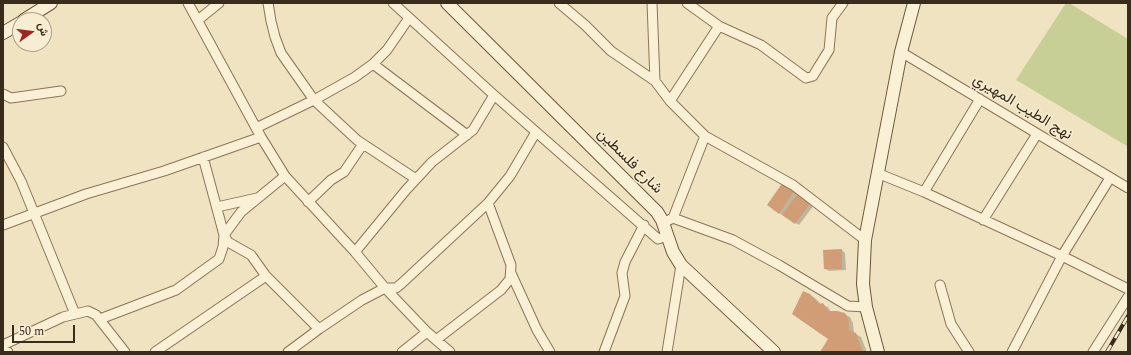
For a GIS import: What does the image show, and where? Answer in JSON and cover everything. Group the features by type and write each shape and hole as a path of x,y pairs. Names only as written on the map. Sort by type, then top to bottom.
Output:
{"street":[{"path":"37,12 51,3"},
{"path":"188,3 261,137 285,176 355,252 385,288 427,332 450,352"},
{"path":"198,20 219,3"},
{"path":"268,3 272,26 281,53 314,100 363,144 416,179"},
{"path":"393,3 494,95 658,239 667,236"},
{"name":"شارع فلسطين","path":"447,3 657,212 668,220 667,236 673,252 681,266 774,352"},
{"path":"559,3 585,25 611,51 655,81 670,101 705,136 793,185 865,240"},
{"path":"652,3 655,81"},
{"path":"687,3 719,26 761,45 806,78 812,76 829,50 832,18 843,3"},
{"path":"878,352 866,307 863,284 865,240 901,52 914,3"},
{"path":"256,128 314,100 355,77 373,64 387,50 409,18"},
{"path":"670,101 719,26"},
{"path":"3,33 12,28"},
{"name":"نهج الطيب المهيري","path":"901,52 1128,188"},
{"path":"373,64 467,136"},
{"path":"3,94 11,98 61,91"},
{"path":"355,252 432,162 473,130 494,95"},
{"path":"924,192 980,99"},
{"path":"288,352 362,300 385,288 396,288 402,284 488,203 510,176 536,132"},
{"path":"983,220 1037,134"},
{"path":"705,136 668,220 733,240 780,265 848,306 866,307"},
{"path":"3,225 86,194 164,171 261,137"},
{"path":"308,202 331,180 344,172 363,144"},
{"path":"3,147 21,181 75,314"},
{"path":"100,320 176,290 219,259 224,247 224,235 203,157"},
{"path":"877,173 924,192 1062,256 1128,289"},
{"path":"224,235 241,212 285,176"},
{"path":"1012,352 1062,256 1110,178"},
{"path":"217,207 259,198"},
{"path":"436,340 501,290 510,280 511,265 488,203"},
{"path":"604,352 626,296 622,273 624,262 644,226"},
{"path":"224,235 228,242 251,255 266,276 319,329"},
{"path":"667,352 681,266"},
{"path":"511,273 536,330 550,352"},
{"path":"155,352 266,276"},
{"path":"940,285 951,324 969,352"},
{"path":"1093,352 1128,298"},
{"path":"3,345 63,317 88,311 96,314 125,352"},
{"path":"402,352 427,332"},
{"path":"3,349 8,352"}],"green space":[{"path":"1066,3 1069,3 1128,39 1127,146 1016,80"}],"building":[{"path":"783,182 795,190 779,214 767,205"},
{"path":"798,193 811,202 795,224 782,215"},
{"path":"842,249 842,269 824,269 823,250"},
{"path":"803,291 810,294 819,304 823,303 828,311 845,313 849,320 849,330 856,333 863,352 820,352 828,339 792,314"}],"railway":[{"path":"1107,352 1128,316"}]}
